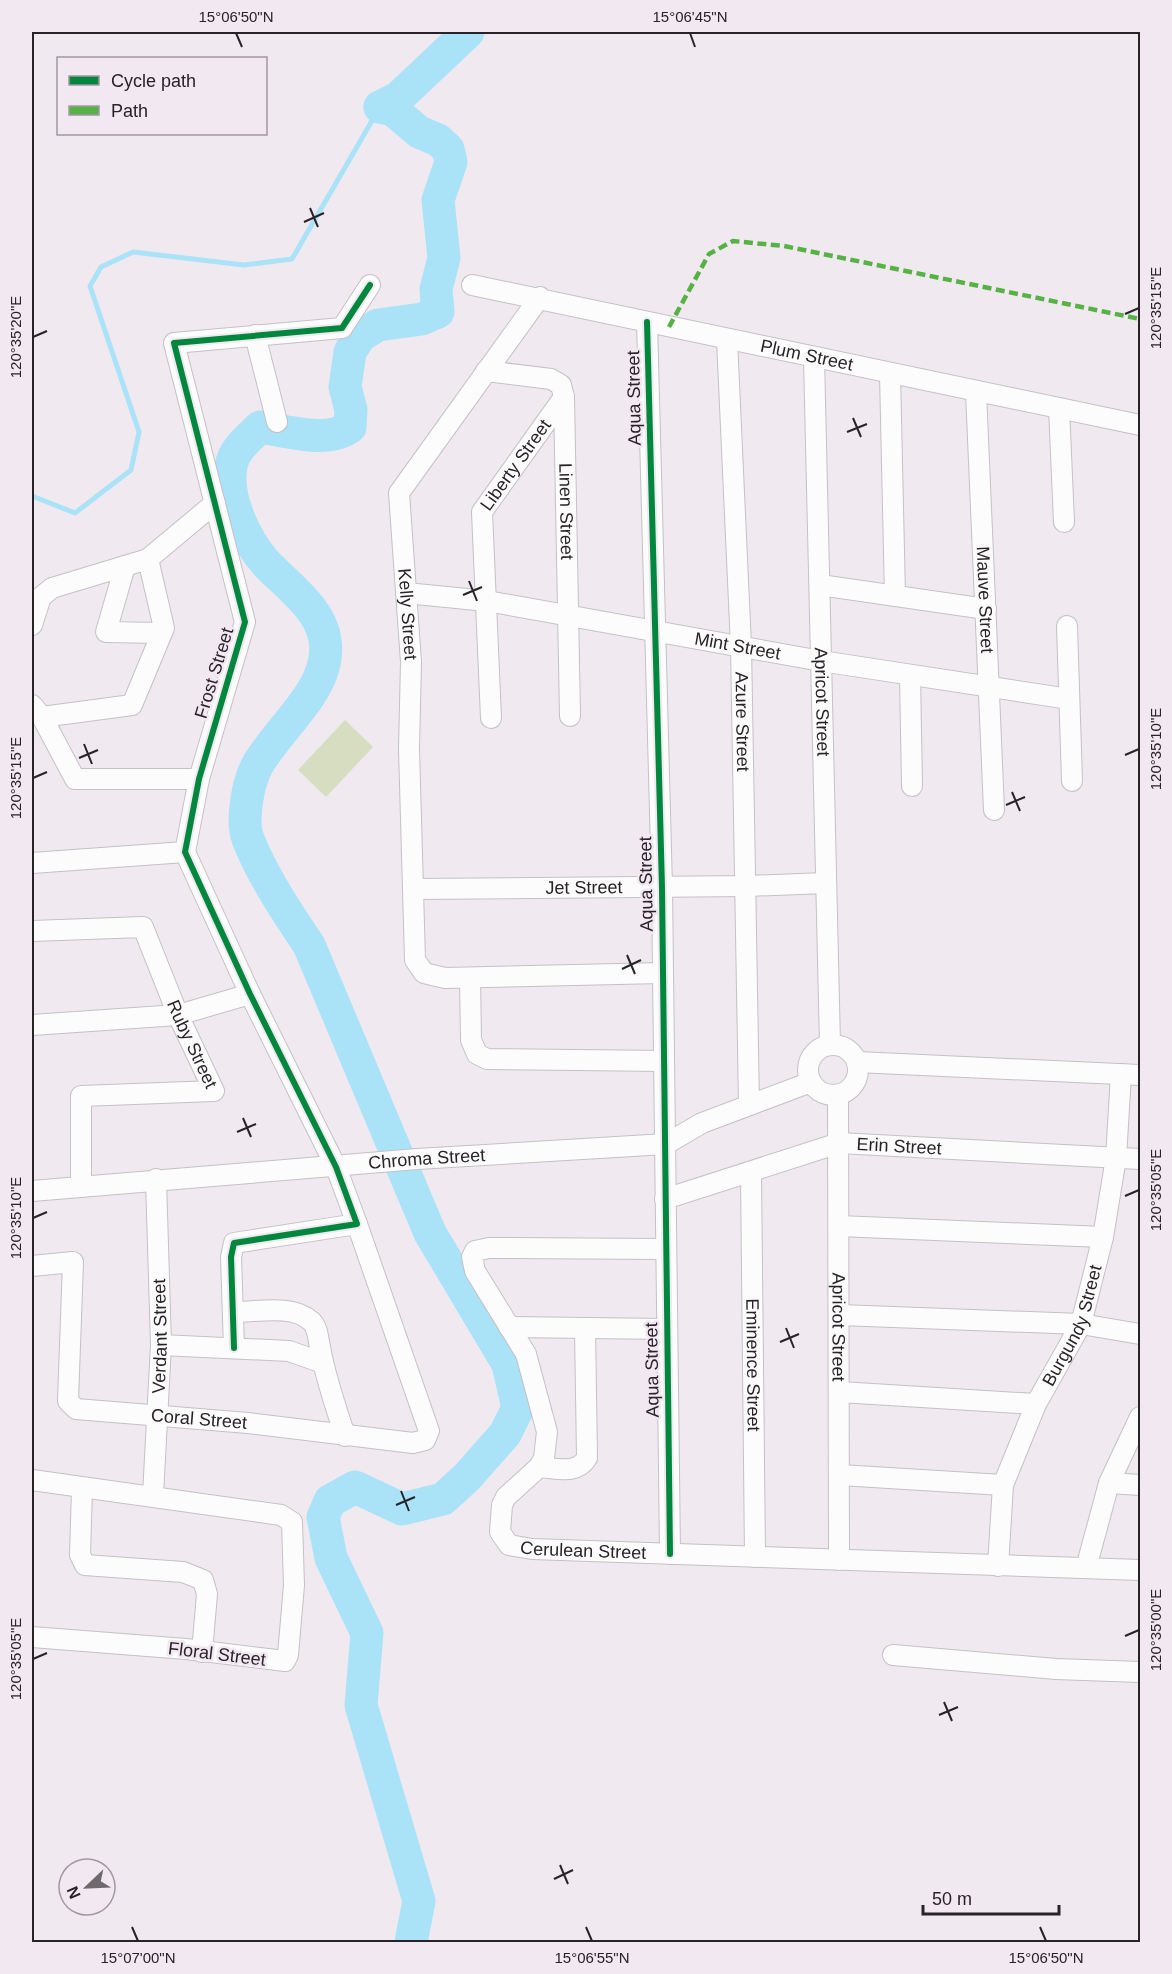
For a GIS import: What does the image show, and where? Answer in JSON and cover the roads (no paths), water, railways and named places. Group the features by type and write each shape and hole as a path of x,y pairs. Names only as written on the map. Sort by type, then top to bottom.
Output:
{"street":[{"name":"Frost Street","path":"185,852 199,779 245,622 174,343 342,328 370,285"},
{"name":"Plum Street","path":"472,285 540,297 727,340 1140,425"},
{"name":"Kelly Street","path":"470,979 424,973 415,960 409,749 411,662 399,493 540,297"},
{"name":"Aqua Street","path":"647,322 662,888 666,1144 664,1249 670,1554"},
{"path":"255,335 277,422"},
{"name":"Azure Street","path":"727,340 741,646 747,886 749,1105"},
{"name":"Apricot Street","path":"814,358 830,1045"},
{"path":"486,371 551,380 561,385 564,397"},
{"path":"890,374 895,596"},
{"name":"Mauve Street","path":"976,392 994,810"},
{"name":"Liberty Street","path":"491,718 482,512 564,397"},
{"name":"Linen Street","path":"564,397 570,716"},
{"path":"1059,408 1064,522"},
{"path":"32,625 40,597 52,588 148,559 215,503"},
{"path":"148,559 164,628 132,705 37,711 75,779 199,779"},
{"path":"125,566 106,632 162,633"},
{"path":"820,585 986,609"},
{"name":"Mint Street","path":"406,593 487,601 821,661 1070,699"},
{"path":"1067,626 1072,781"},
{"path":"910,675 912,786"},
{"path":"32,863 185,852 250,994 336,1167 357,1224 234,1243 231,1257 235,1312 234,1348"},
{"name":"Jet Street","path":"413,889 662,888 826,883"},
{"name":"Ruby Street","path":"32,931 142,927 178,1015 214,1091 81,1096 81,1187"},
{"path":"662,973 470,979 471,1040 477,1054 487,1059 664,1061"},
{"path":"32,1025 178,1015 250,994"},
{"path":"830,1045 850,1051 857,1062 856,1081 852,1088 838,1095 822,1093 811,1082 808,1065 818,1050 830,1045"},
{"path":"857,1062 1131,1075"},
{"name":"Burgundy Street","path":"998,1566 1003,1485 1036,1404 1081,1324 1104,1238 1131,1075"},
{"name":"Chroma Street","path":"32,1191 374,1162 666,1144 687,1130 811,1082"},
{"name":"Apricot Street","path":"838,1095 840,1315 838,1560"},
{"name":"Erin Street","path":"665,1199 839,1143 1140,1159"},
{"name":"Eminence Street","path":"751,1173 755,1557"},
{"name":"Verdant Street","path":"153,1495 160,1345 156,1179"},
{"name":"Coral Street","path":"32,1266 73,1262 68,1389 71,1406 76,1409 248,1423 413,1443 425,1440 429,1431 357,1224"},
{"path":"839,1226 1104,1238"},
{"path":"585,1328 587,1458 583,1465 577,1468 539,1467 547,1446 544,1419 529,1362 473,1265 472,1257 480,1248 664,1249"},
{"path":"235,1312 281,1311 295,1313 312,1322 318,1333 323,1363 345,1436"},
{"path":"840,1315 1081,1324 1140,1334"},
{"path":"509,1327 667,1329"},
{"path":"160,1345 289,1352 323,1363"},
{"path":"840,1392 1036,1404"},
{"path":"1086,1568 1109,1483 1140,1417"},
{"name":"Cerulean Street","path":"539,1467 506,1497 501,1505 500,1532 509,1545 532,1549 1140,1570"},
{"path":"840,1475 1003,1485"},
{"path":"32,1480 82,1489 153,1495"},
{"path":"1109,1483 1140,1485"},
{"path":"82,1489 80,1555 85,1565 183,1572 203,1580 207,1594 202,1652"},
{"name":"Floral Street","path":"32,1637 285,1661 288,1654 294,1585 292,1522 281,1515 153,1495"},
{"path":"893,1655 1056,1669 1140,1672"}],"waterway":[{"path":"380,107 398,98 468,32"},
{"path":"32,496 75,513 131,470 139,432 90,286 101,267 133,252 244,265 292,259 380,107"},
{"path":"380,107 393,110 419,132 438,140 448,149 451,162 438,200 444,258 436,289 438,312 422,319 378,325 360,336 350,352 345,387 351,410 350,427 341,432 319,436 260,427 235,454 230,478 238,517 250,542 265,562 310,607 322,628 326,649 323,667 312,692 254,771 245,812 248,839 268,880 309,945 430,1233 508,1364 518,1408 505,1434 467,1477 443,1499 402,1509 355,1487 330,1501 323,1517 331,1558 367,1633 361,1705 419,1901 411,1942"}]}
